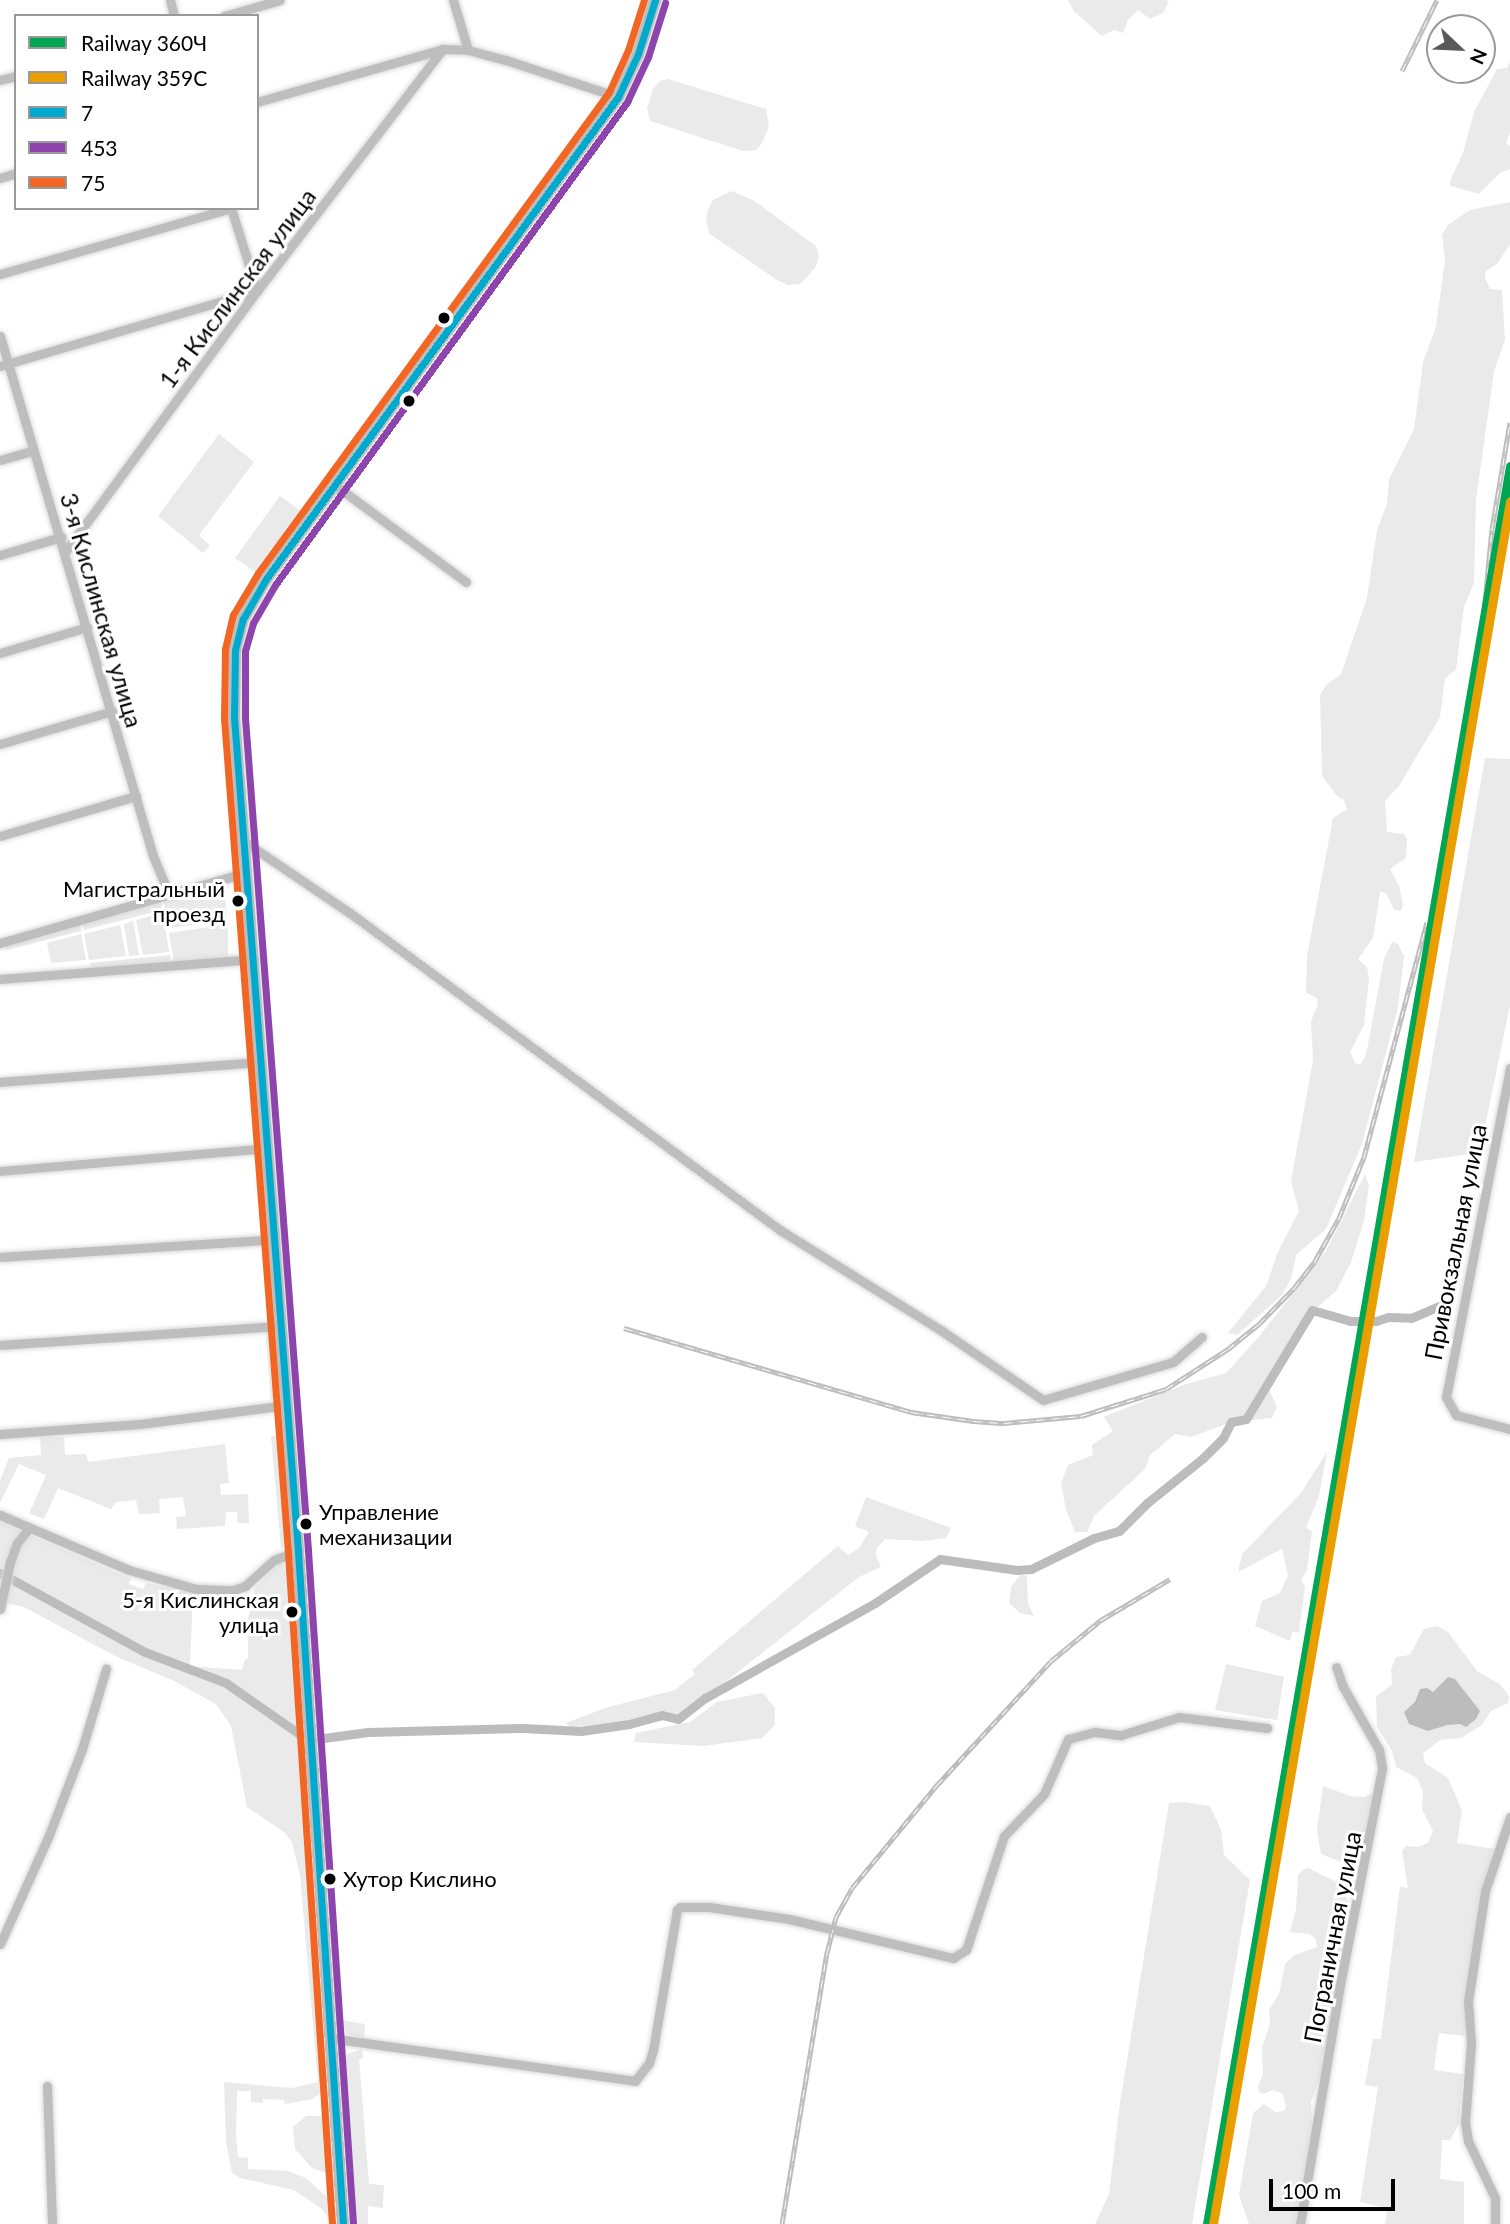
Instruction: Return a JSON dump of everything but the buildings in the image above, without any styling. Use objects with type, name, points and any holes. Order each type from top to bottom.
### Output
[{"type":"main road","points":[[343,2224],[298,1551],[234,718],[233,673],[238,633],[266,579],[618,97],[638,54],[655,0]]},
{"type":"street","points":[[231,14],[281,0]]},
{"type":"street","points":[[453,0],[468,50]]},
{"type":"street","points":[[259,101],[443,50],[468,50],[585,84],[618,97]]},
{"type":"street","name":"1-я Кислинская улица","points":[[65,552],[257,291],[443,50]]},
{"type":"street","points":[[0,274],[224,210]]},
{"type":"street","points":[[4,365],[257,291],[232,210]]},
{"type":"street","name":"3-я Кислинская улица","points":[[0,336],[4,365],[61,537],[153,856],[169,894]]},
{"type":"street","points":[[0,460],[34,450]]},
{"type":"street","points":[[335,485],[466,582]]},
{"type":"street","points":[[0,555],[61,537]]},
{"type":"street","points":[[0,653],[88,627]]},
{"type":"street","points":[[0,744],[112,711]]},
{"type":"street","points":[[0,836],[136,796]]},
{"type":"street","points":[[245,842],[360,920],[780,1230],[942,1331],[1043,1400],[1173,1362],[1202,1337]]},
{"type":"street","points":[[0,943],[247,872]]},
{"type":"street","points":[[0,979],[254,959]]},
{"type":"street","points":[[0,1082],[261,1062]]},
{"type":"street","name":"Привокзальная улица","points":[[1510,1068],[1447,1384],[1449,1407],[1462,1418],[1510,1429]]},
{"type":"street","points":[[0,1171],[268,1148]]},
{"type":"street","points":[[0,1257],[275,1239]]},
{"type":"street","points":[[0,1346],[281,1326]]},
{"type":"street","points":[[0,1434],[140,1424],[287,1405]]},
{"type":"street","points":[[0,1516],[129,1570],[190,1588],[219,1591],[245,1586],[274,1560],[298,1551]]},
{"type":"street","points":[[1,1605],[10,1562],[17,1543],[29,1528]]},
{"type":"street","name":"Пограничная улица","points":[[1300,2224],[1339,1990],[1382,1768],[1379,1750],[1343,1687],[1336,1667]]},
{"type":"street","points":[[0,1944],[49,1835],[82,1749],[106,1669]]},
{"type":"street","points":[[330,2038],[635,2081],[649,2063],[653,2050],[677,1910],[680,1907],[709,1907],[789,1919],[953,1958],[967,1950],[1004,1836],[1044,1794],[1068,1739],[1095,1732],[1121,1735],[1179,1717],[1267,1728]]},
{"type":"street","points":[[1495,2224],[1495,2198],[1468,2141],[1465,2123],[1471,2043],[1469,1992],[1485,1891],[1510,1817]]},
{"type":"street","points":[[47,2086],[52,2224]]},
{"type":"shaded area","points":[[1068,0],[1169,1],[1163,13],[1150,19],[1138,10],[1128,20],[1123,33],[1114,30],[1102,36],[1074,11]]},
{"type":"shaded area","points":[[1510,62],[1510,132],[1506,143],[1510,146],[1510,169],[1500,173],[1479,194],[1451,186],[1450,181],[1463,153],[1474,112],[1489,84],[1496,84],[1497,69],[1507,68]]},
{"type":"shaded area","points":[[668,79],[766,109],[769,126],[762,143],[756,150],[743,151],[650,121],[647,108],[653,89],[660,81]]},
{"type":"shaded area","points":[[731,191],[753,200],[816,246],[819,257],[815,268],[800,284],[788,285],[777,280],[710,234],[706,221],[708,209],[713,200]]},
{"type":"shaded area","points":[[1510,202],[1510,244],[1497,264],[1486,271],[1485,278],[1490,289],[1502,290],[1505,340],[1494,371],[1476,500],[1474,583],[1464,607],[1456,670],[1445,678],[1440,717],[1399,786],[1385,801],[1387,832],[1404,834],[1407,839],[1406,858],[1390,869],[1399,886],[1403,905],[1401,911],[1394,910],[1386,893],[1380,892],[1373,938],[1358,959],[1367,967],[1369,979],[1364,1025],[1350,1052],[1355,1063],[1360,1065],[1366,1055],[1384,959],[1392,942],[1398,944],[1404,956],[1398,1007],[1362,1144],[1326,1229],[1296,1255],[1291,1279],[1282,1295],[1237,1335],[1228,1333],[1266,1286],[1278,1252],[1299,1211],[1291,1181],[1313,1060],[1311,1021],[1318,1004],[1317,998],[1306,993],[1307,956],[1333,818],[1347,809],[1344,800],[1338,797],[1322,776],[1320,695],[1326,685],[1341,674],[1367,598],[1377,530],[1387,504],[1389,479],[1414,429],[1423,362],[1436,327],[1445,259],[1442,235],[1448,225],[1470,210]]},
{"type":"shaded area","points":[[219,434],[254,462],[199,535],[210,546],[203,553],[158,516]]},
{"type":"shaded area","points":[[280,496],[302,512],[257,573],[235,558]]},
{"type":"shaded area","points":[[1485,758],[1510,759],[1510,1005],[1486,1122],[1470,1154],[1414,1162]]},
{"type":"shaded area","points":[[224,882],[227,920],[169,928],[164,901]]},
{"type":"shaded area","points":[[161,902],[162,910],[84,930],[83,925]]},
{"type":"shaded area","points":[[163,913],[169,952],[143,955],[136,920]]},
{"type":"shaded area","points":[[133,921],[139,955],[129,956],[124,924]]},
{"type":"shaded area","points":[[228,924],[228,959],[174,963],[169,933]]},
{"type":"shaded area","points":[[80,925],[81,931],[6,950],[6,946]]},
{"type":"shaded area","points":[[120,925],[126,956],[89,960],[84,934]]},
{"type":"shaded area","points":[[81,934],[86,960],[51,963],[47,943]]},
{"type":"shaded area","points":[[170,955],[171,964],[91,970],[90,963]]},
{"type":"shaded area","points":[[1365,1174],[1369,1185],[1364,1221],[1351,1262],[1336,1291],[1306,1317],[1266,1382],[1277,1407],[1272,1418],[1231,1422],[1191,1437],[1175,1434],[1150,1455],[1145,1469],[1094,1516],[1087,1532],[1075,1532],[1066,1510],[1061,1483],[1068,1465],[1093,1455],[1092,1445],[1113,1431],[1104,1417],[1183,1385],[1226,1373],[1257,1339],[1326,1251]]},
{"type":"shaded area","points":[[265,1330],[273,1332],[279,1397],[271,1402]]},
{"type":"shaded area","points":[[282,1435],[290,1541],[281,1549],[271,1436]]},
{"type":"shaded area","points":[[40,1437],[64,1437],[65,1455],[86,1454],[88,1462],[225,1444],[229,1483],[220,1484],[221,1495],[248,1494],[249,1523],[238,1523],[237,1512],[226,1512],[225,1526],[177,1529],[176,1517],[186,1516],[183,1497],[159,1499],[160,1513],[139,1514],[136,1500],[116,1502],[111,1509],[58,1488],[44,1519],[29,1514],[46,1475],[19,1464],[0,1503],[0,1481],[9,1458],[41,1455]]},
{"type":"shaded area","points":[[1327,1452],[1319,1496],[1306,1528],[1312,1531],[1307,1570],[1301,1580],[1305,1586],[1299,1632],[1292,1632],[1290,1641],[1255,1626],[1262,1601],[1280,1593],[1288,1575],[1282,1549],[1238,1572],[1242,1554],[1301,1493]]},
{"type":"shaded area","points":[[866,1497],[951,1528],[946,1538],[922,1541],[885,1539],[877,1548],[876,1556],[881,1567],[859,1577],[678,1719],[662,1715],[629,1724],[570,1727],[566,1723],[605,1708],[675,1690],[695,1674],[692,1670],[838,1546],[848,1555],[859,1548],[869,1532],[855,1526]]},
{"type":"shaded area","points":[[0,1522],[131,1579],[129,1584],[143,1589],[146,1583],[193,1593],[190,1666],[242,1670],[245,1659],[248,1659],[248,1619],[255,1588],[280,1562],[290,1568],[303,1733],[269,1714],[274,1721],[304,1736],[314,1907],[310,1912],[313,1946],[317,1953],[327,2089],[312,2099],[285,2104],[284,2100],[263,2099],[263,2103],[251,2102],[251,2091],[237,2091],[236,2135],[238,2157],[248,2158],[248,2169],[288,2171],[306,2178],[331,2201],[336,2224],[332,2224],[322,2209],[294,2190],[240,2178],[232,2173],[226,2142],[224,2082],[292,2088],[318,2082],[300,1875],[292,1842],[284,1832],[247,1807],[231,1726],[216,1704],[172,1680],[115,1656],[24,1607],[6,1603],[0,1605]]},
{"type":"shaded area","points":[[1020,1575],[1027,1576],[1028,1604],[1034,1616],[1020,1613],[1009,1603],[1011,1587]]},
{"type":"shaded area","points":[[1437,1626],[1448,1632],[1477,1671],[1501,1685],[1509,1696],[1508,1703],[1491,1711],[1482,1725],[1461,1738],[1440,1740],[1423,1753],[1425,1763],[1448,1778],[1462,1811],[1457,1843],[1495,1849],[1481,1891],[1464,1999],[1466,2036],[1439,2033],[1434,2070],[1463,2074],[1459,2124],[1450,2140],[1442,2140],[1440,2179],[1464,2182],[1464,2224],[1385,2224],[1387,2208],[1360,2202],[1378,2087],[1365,2085],[1373,2039],[1381,2039],[1400,1887],[1408,1888],[1402,1851],[1406,1846],[1417,1847],[1428,1843],[1433,1831],[1422,1809],[1423,1792],[1417,1778],[1396,1767],[1392,1751],[1377,1727],[1376,1696],[1392,1685],[1391,1669],[1396,1657],[1410,1655],[1424,1629]]},
{"type":"shaded area","points":[[1226,1664],[1284,1677],[1277,1720],[1215,1710]]},
{"type":"shaded area","points":[[1448,1677],[1455,1679],[1480,1711],[1476,1719],[1466,1727],[1460,1724],[1447,1725],[1428,1731],[1409,1724],[1404,1712],[1415,1702],[1420,1689],[1427,1688],[1433,1692]]},
{"type":"shaded area","points":[[763,1693],[775,1708],[775,1725],[762,1738],[704,1746],[634,1742],[636,1733],[690,1722],[717,1702]]},
{"type":"shaded area","points":[[1323,1786],[1350,1796],[1364,1797],[1373,1793],[1363,1854],[1354,1862],[1344,1863],[1321,1854],[1317,1830]]},
{"type":"shaded area","points":[[1169,1803],[1210,1806],[1221,1830],[1224,1855],[1250,1880],[1192,2224],[1095,2224],[1109,2194],[1120,2103]]},
{"type":"shaded area","points":[[1308,1868],[1339,1883],[1350,1905],[1350,1915],[1320,2078],[1311,2102],[1312,2132],[1295,2224],[1249,2224],[1239,2195],[1253,2113],[1264,2104],[1275,2112],[1284,2111],[1286,2107],[1283,2094],[1273,2090],[1264,2094],[1259,2092],[1258,2087],[1263,2074],[1262,2047],[1270,2024],[1269,2010],[1279,1994],[1285,1964],[1295,1955],[1317,1947],[1315,1938],[1309,1934],[1290,1932],[1296,1909],[1298,1875]]},
{"type":"shaded area","points":[[334,1965],[337,1965],[341,2020],[365,2024],[364,2038],[347,2034],[337,2022]]},
{"type":"shaded area","points":[[362,2049],[363,2058],[359,2059],[369,2184],[384,2185],[383,2208],[368,2206],[368,2224],[351,2224],[340,2064],[345,2055]]},
{"type":"shaded area","points":[[306,2116],[323,2116],[328,2120],[332,2175],[312,2168],[295,2149],[293,2127]]},
{"type":"waterway","points":[[0,1573],[145,1652],[226,1683],[298,1733],[324,1738],[368,1732],[523,1728],[581,1731],[629,1724],[662,1715],[678,1719],[705,1698],[875,1603],[940,1559],[1017,1570],[1031,1569],[1094,1538],[1119,1531],[1147,1503],[1203,1458],[1223,1438],[1231,1422],[1246,1419],[1312,1310],[1350,1321],[1376,1321],[1388,1317],[1411,1318],[1444,1304]]},
{"type":"railway","points":[[1402,71],[1437,0]]},
{"type":"railway","points":[[1483,622],[1492,529],[1510,423]]},
{"type":"railway","points":[[624,1328],[911,1412],[973,1421],[1004,1423],[1081,1416],[1166,1389],[1228,1349],[1259,1324],[1294,1288],[1315,1261],[1339,1218],[1364,1157],[1427,922]]},
{"type":"railway","points":[[782,2224],[827,1953],[836,1917],[852,1888],[937,1785],[1051,1661],[1101,1620],[1170,1579]]},
{"type":"rail line","name":"360Ч","points":[[1207,2224],[1510,466]]},
{"type":"rail line","name":"359С","points":[[1213,2224],[1510,501]]},
{"type":"transit line","name":"75","points":[[332,2224],[288,1552],[224,719],[225,649],[233,615],[258,573],[609,92],[628,50],[644,0]]},
{"type":"transit line","name":"7","points":[[343,2224],[298,1551],[234,718],[235,650],[243,619],[266,579],[618,97],[638,54],[655,0]]},
{"type":"transit line","name":"453","points":[[353,2223],[308,1550],[245,718],[245,651],[253,623],[275,585],[627,102],[648,57],[665,3]]},
{"type":"place","name":"Магистральный проезд","points":[[238,901]]},
{"type":"place","name":"Управление механизации","points":[[306,1524]]},
{"type":"place","name":"5-я Кислинская улица","points":[[292,1612]]},
{"type":"place","name":"Хутор Кислино","points":[[330,1879]]}]
